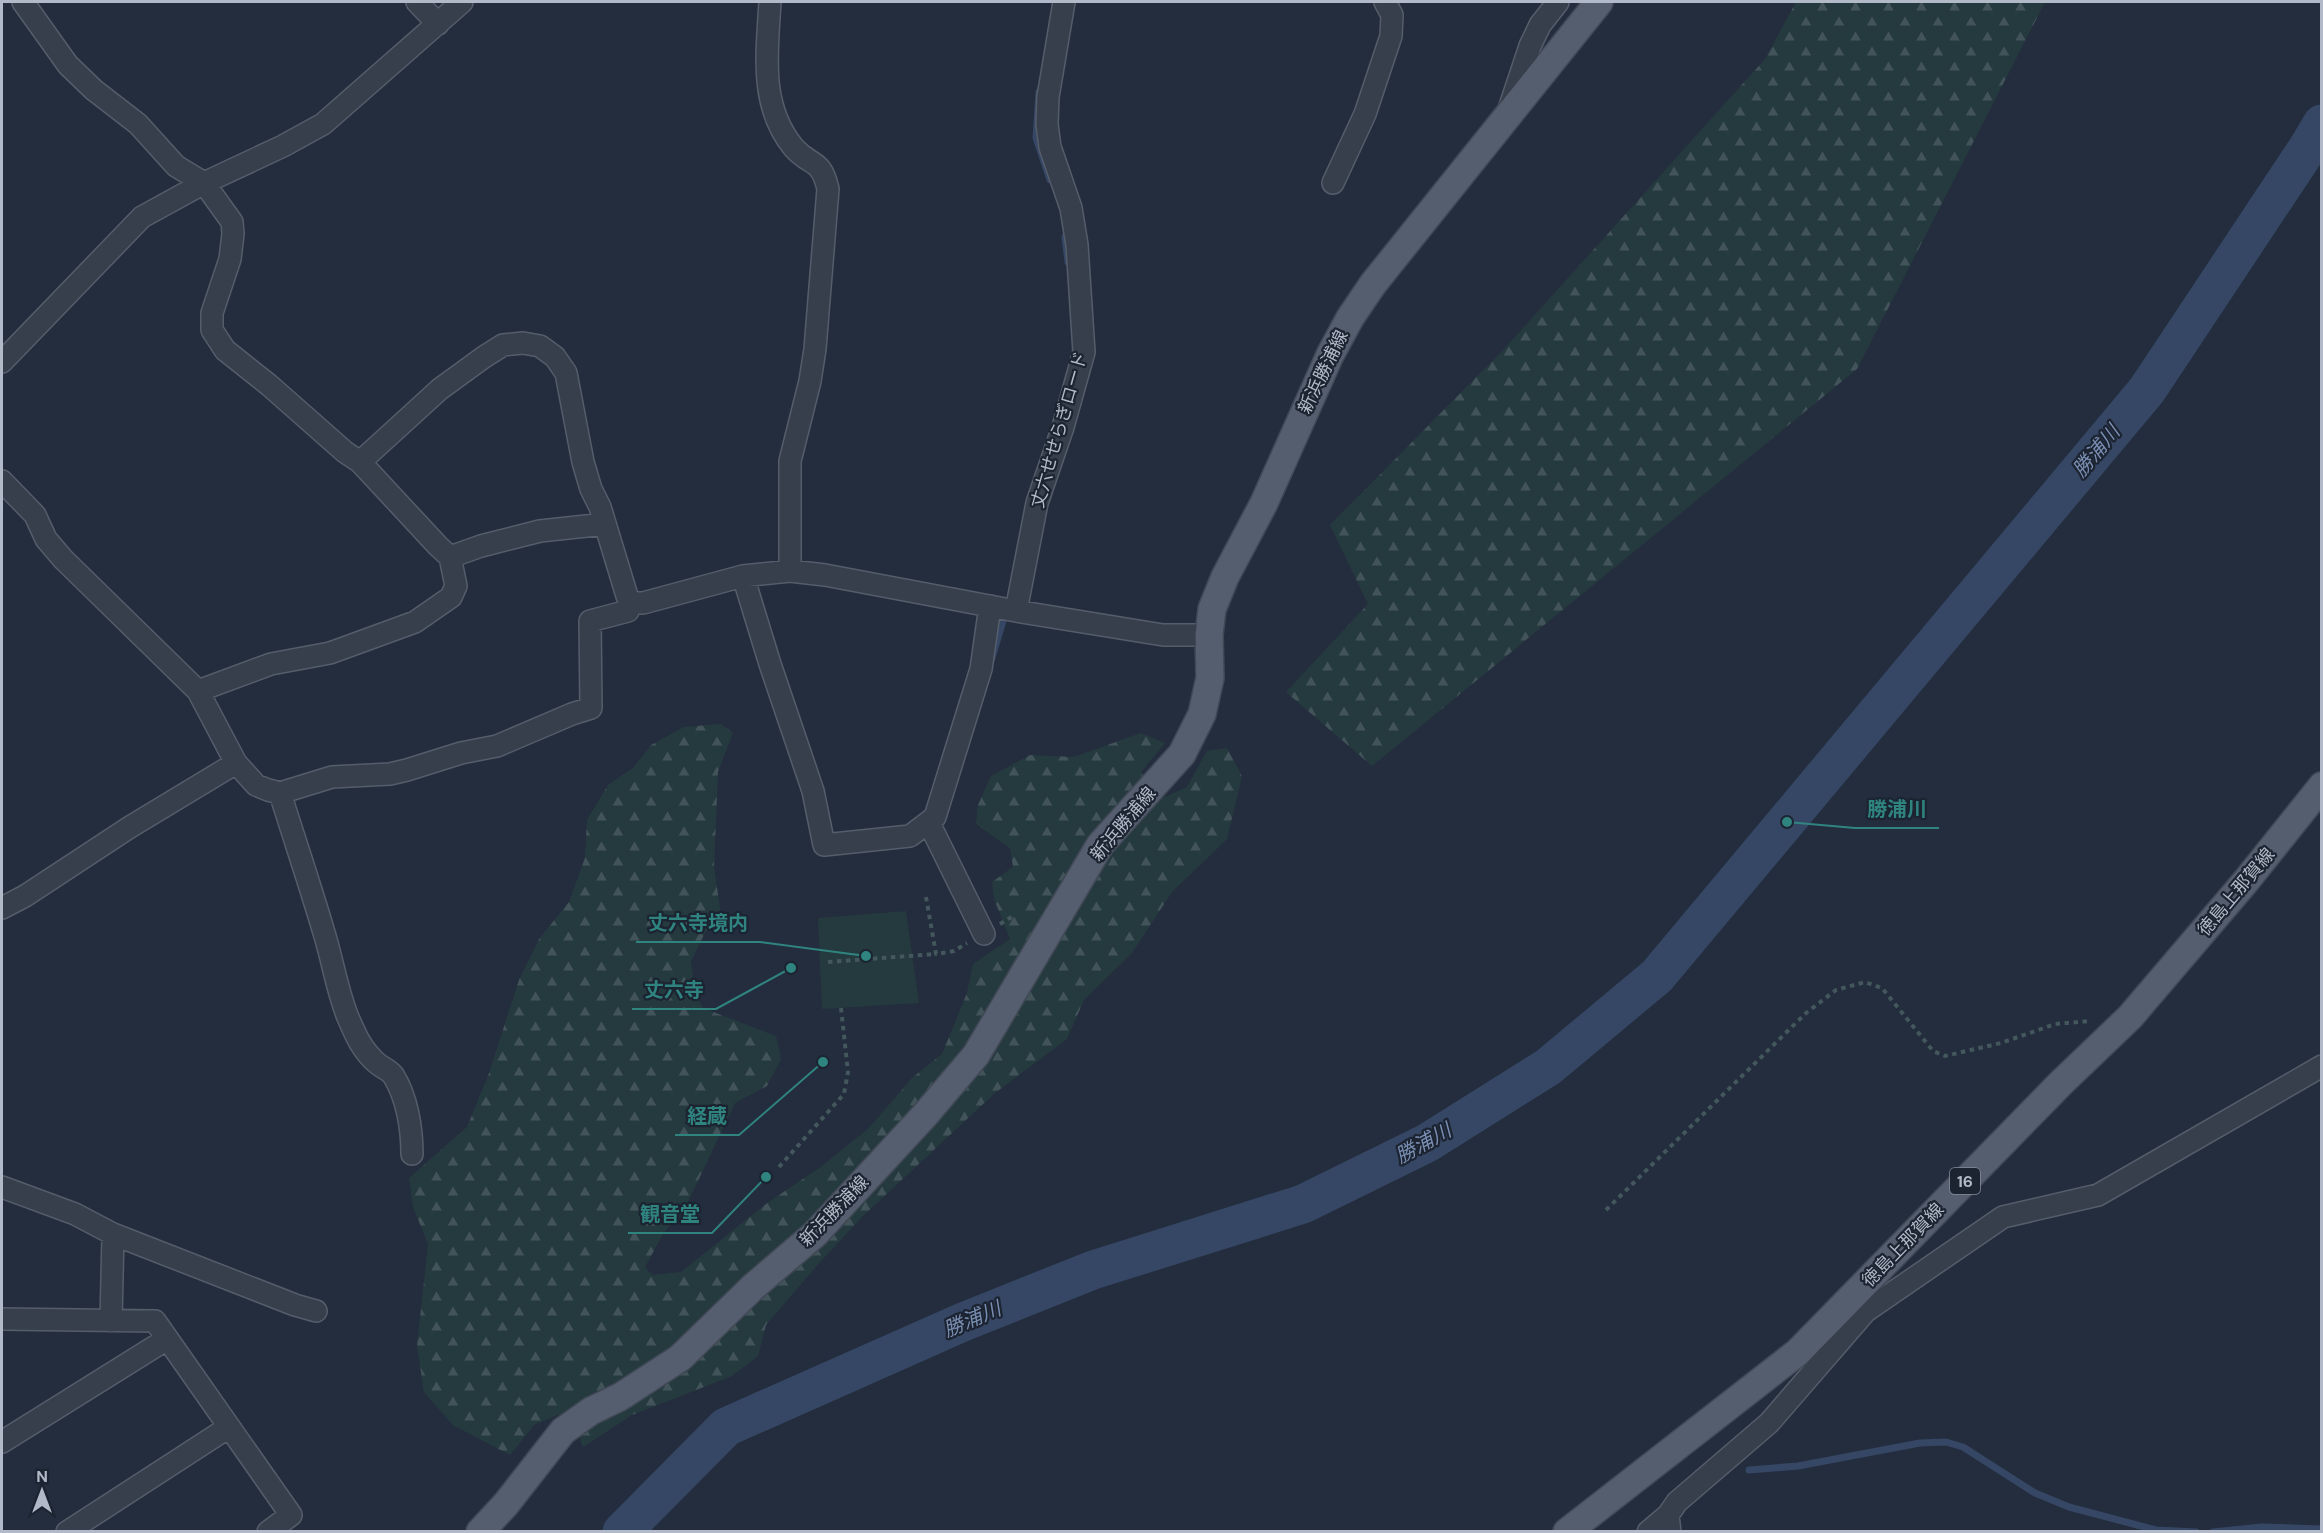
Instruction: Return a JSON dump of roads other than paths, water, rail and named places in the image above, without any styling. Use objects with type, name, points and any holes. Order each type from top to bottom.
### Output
[{"type":"main road","name":"新浜勝浦線","points":[[480,1532],[506,1504],[563,1431],[591,1411],[620,1397],[680,1358],[753,1287],[815,1234],[952,1085],[976,1055],[1100,845],[1182,754],[1202,714],[1210,678],[1209,635],[1212,609],[1225,578],[1264,503],[1330,355],[1350,318],[1373,284],[1599,2]]},
{"type":"main road","name":"徳島上那賀線","points":[[1567,1532],[1858,1305],[2061,1083],[2130,1017],[2246,881],[2322,786]]},
{"type":"street","points":[[22,2],[68,65],[94,90],[138,124],[176,166],[204,183],[232,222],[230,259],[212,313],[212,330],[225,350],[269,385],[345,452],[360,462],[450,557],[456,586],[451,597],[416,622],[330,653],[271,664],[198,691]]},
{"type":"street","points":[[417,2],[438,24]]},
{"type":"street","points":[[2,362],[142,217],[204,183],[283,147],[323,124],[462,2]]},
{"type":"street","points":[[770,2],[767,54],[769,98],[778,126],[796,150],[824,173],[828,189],[815,349],[810,381],[790,461],[790,571]]},
{"type":"street","name":"丈六せせらぎロード","points":[[1016,611],[1037,503],[1063,427],[1084,352],[1077,245],[1071,208],[1050,147],[1047,124],[1048,97],[1064,2]]},
{"type":"street","points":[[1333,183],[1365,114],[1391,36],[1392,15],[1385,2]]},
{"type":"street","points":[[1506,118],[1535,35],[1558,2]]},
{"type":"street","points":[[360,462],[440,389],[484,357],[503,345],[523,343],[540,346],[555,357],[566,374],[583,462],[591,489],[600,507],[627,596],[632,603]]},
{"type":"street","points":[[2,481],[35,515],[46,539],[63,559],[198,691],[236,763],[256,785],[280,793],[332,777],[390,774],[461,753],[497,746],[591,708],[590,621],[628,611],[632,603]]},
{"type":"street","points":[[450,557],[480,546],[540,531],[605,524]]},
{"type":"street","points":[[632,603],[643,603],[743,576],[790,571],[825,575],[1016,611],[1163,635],[1209,635]]},
{"type":"street","points":[[743,576],[813,790],[824,845],[910,836],[935,817],[981,669],[990,606]]},
{"type":"street","points":[[2,908],[25,896],[130,827],[236,763]]},
{"type":"street","points":[[280,793],[312,890],[331,956],[334,978],[346,1014],[360,1046],[379,1065],[392,1073],[402,1097],[412,1134],[411,1154]]},
{"type":"street","points":[[929,823],[984,934]]},
{"type":"street","points":[[1648,1532],[1669,1523],[1677,1502],[1769,1423],[1858,1305],[2003,1217],[2098,1195],[2322,1066]]},
{"type":"street","points":[[2,1187],[75,1214],[113,1234],[295,1305],[316,1311]]},
{"type":"street","points":[[111,1321],[113,1234]]},
{"type":"street","points":[[2,1320],[155,1322],[291,1515],[268,1532]]},
{"type":"street","points":[[2,1442],[167,1339]]},
{"type":"street","points":[[67,1532],[229,1426]]},
{"type":"waterway","points":[[1039,92],[1036,138],[1050,180]]},
{"type":"waterway","name":"勝浦川","points":[[622,1532],[726,1427],[963,1322],[1093,1270],[1303,1204],[1427,1143],[1548,1067],[1657,976],[2147,390],[2322,124]]},
{"type":"waterway","points":[[1065,237],[1068,262]]},
{"type":"waterway","points":[[991,661],[1006,611]]},
{"type":"waterway","points":[[1749,1470],[1798,1466],[1920,1443],[1946,1442],[1963,1447],[2035,1493],[2069,1507],[2156,1530],[2196,1532]]},
{"type":"waterway","points":[[2213,1532],[2262,1527],[2322,1529]]},
{"type":"place","name":"勝浦川","points":[[1787,822]]},
{"type":"place","name":"丈六寺境内","points":[[866,956]]},
{"type":"place","name":"丈六寺","points":[[791,968]]},
{"type":"place","name":"経蔵","points":[[823,1062]]},
{"type":"place","name":"観音堂","points":[[766,1177]]}]
